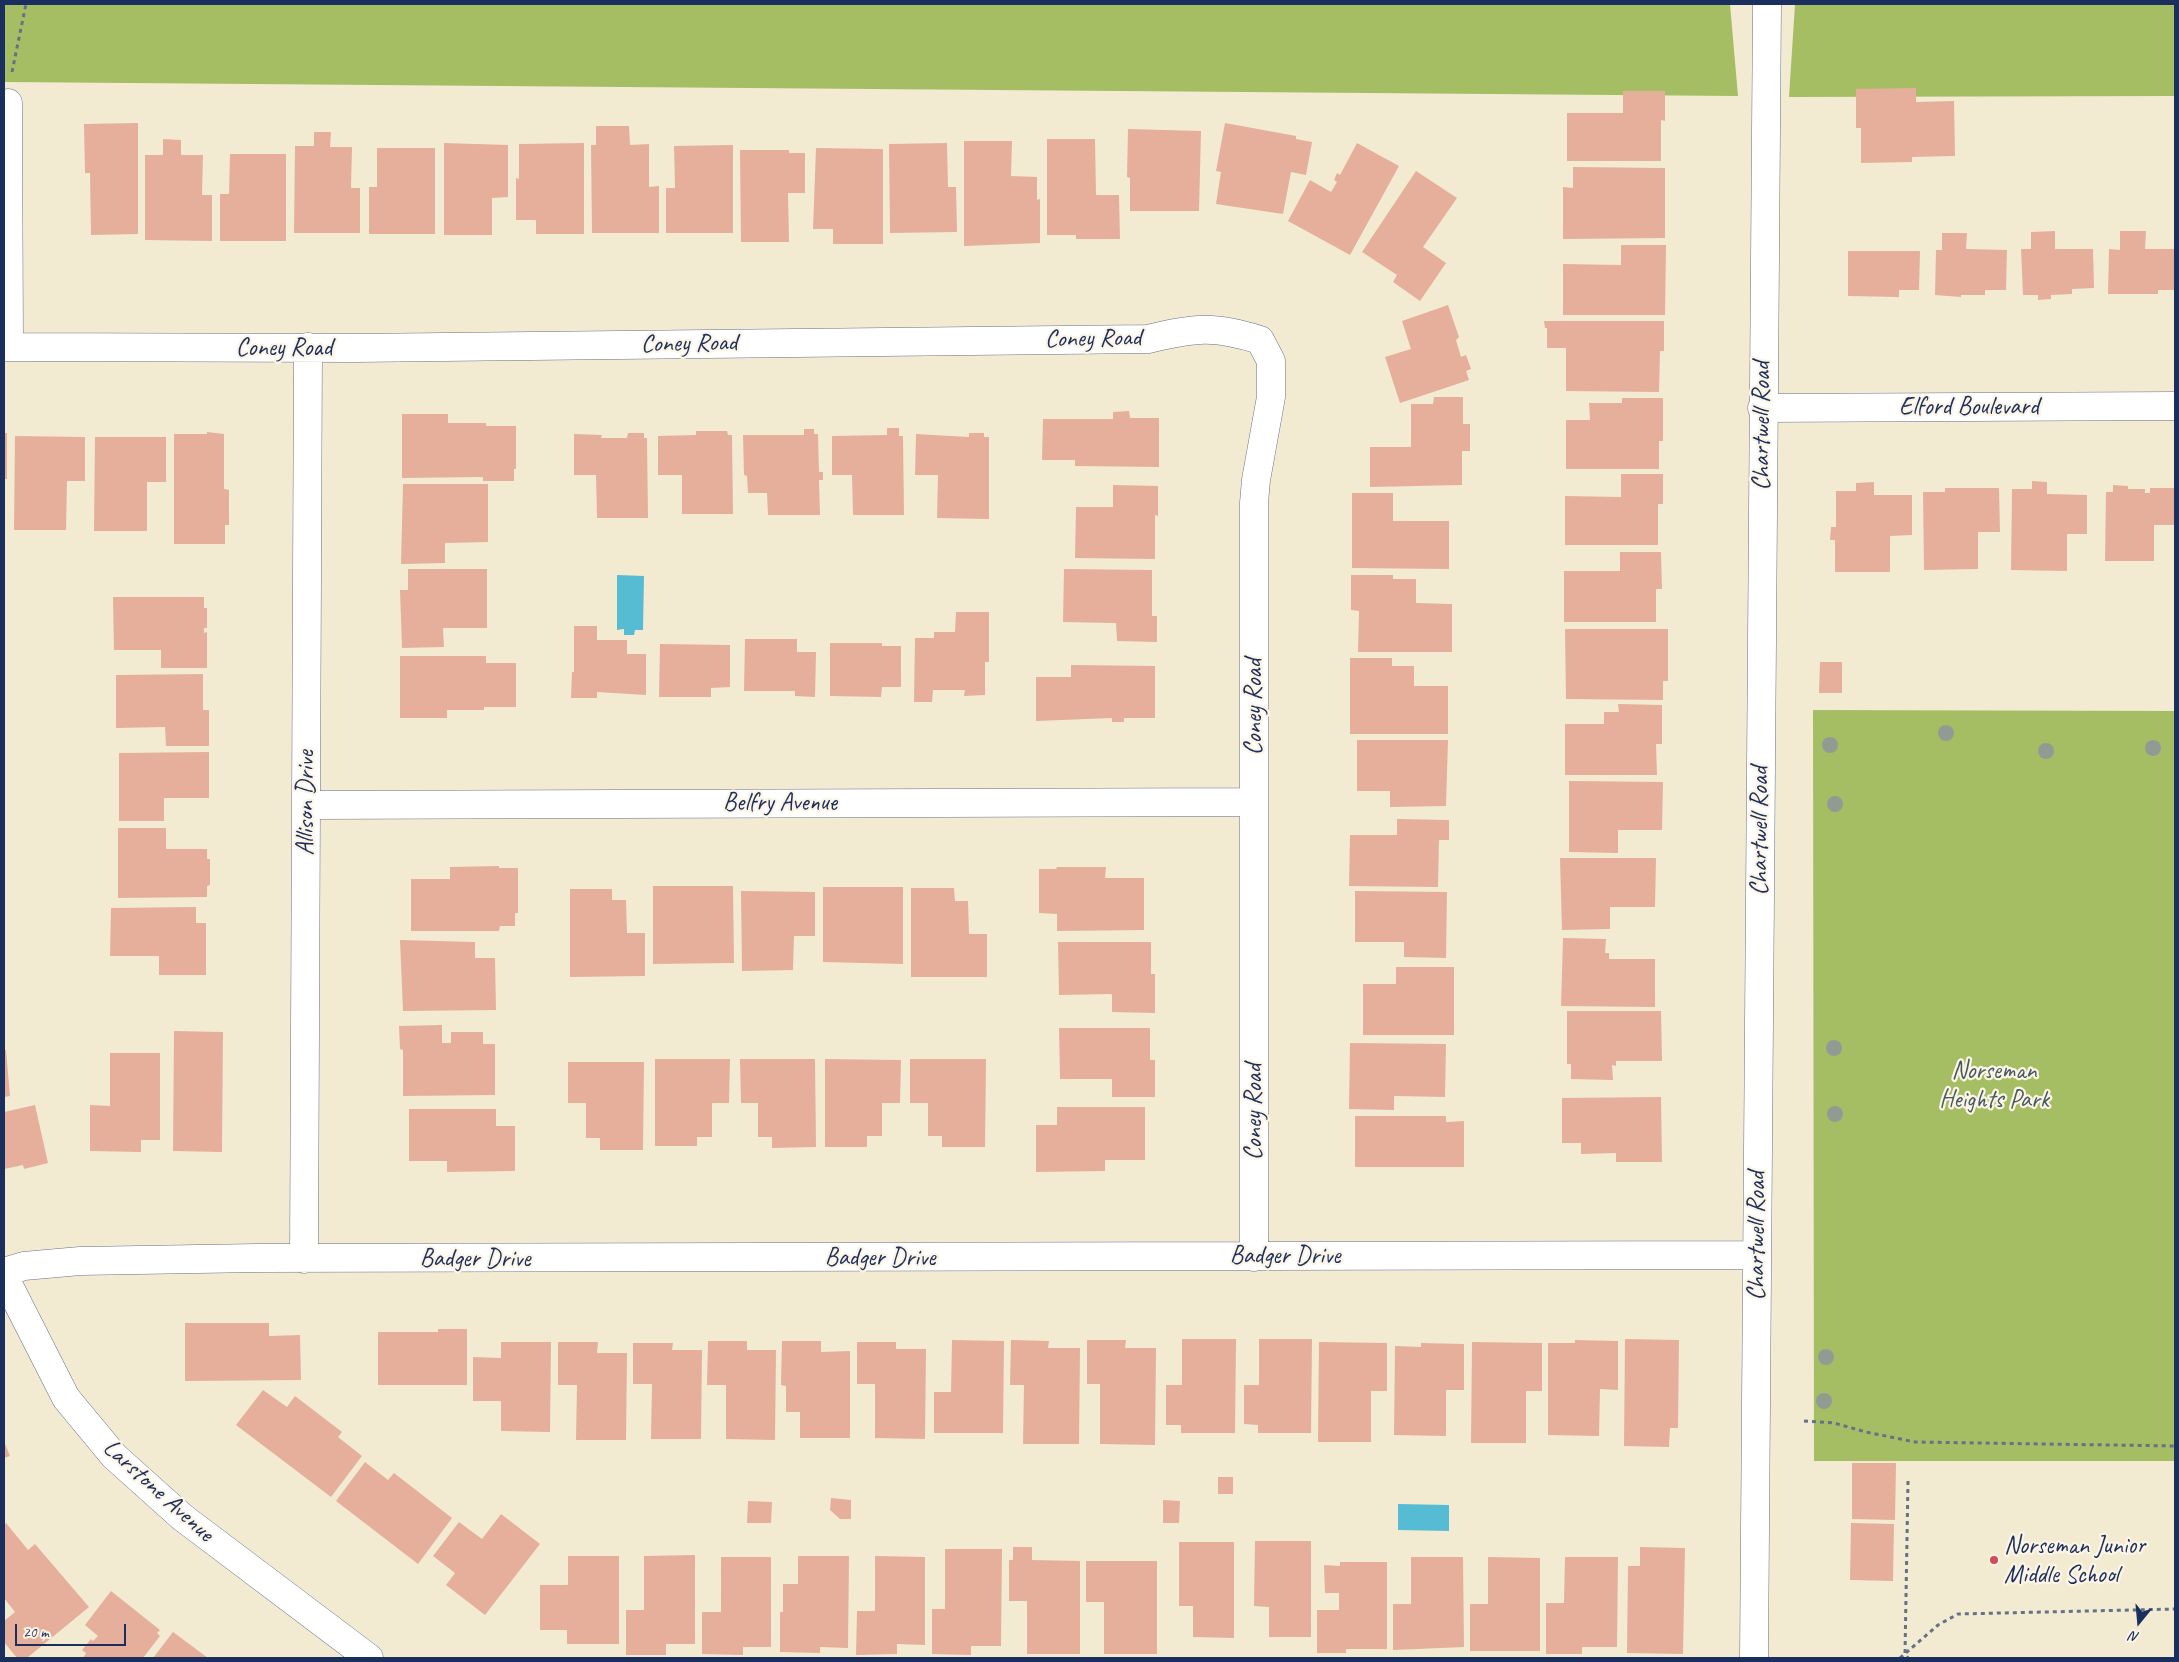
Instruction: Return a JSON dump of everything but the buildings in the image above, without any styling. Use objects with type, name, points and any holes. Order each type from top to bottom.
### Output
[{"type":"street","name":"Chartwell Road","points":[[1754,1658],[1762,408],[1767,4]]},
{"type":"street","points":[[6,348],[8,103]]},
{"type":"street","name":"Coney Road","points":[[6,348],[308,348],[1148,339],[1205,328],[1234,331],[1260,340],[1271,361],[1271,397],[1256,480],[1254,503],[1254,1256]]},
{"type":"street","name":"Allison Drive","points":[[304,1259],[308,348]]},
{"type":"street","name":"Elford Boulevard","points":[[1762,408],[2175,406]]},
{"type":"street","name":"Belfry Avenue","points":[[306,805],[1254,802]]},
{"type":"street","name":"Badger Drive","points":[[4,1274],[24,1266],[80,1261],[1757,1255]]},
{"type":"street","name":"Larstone Avenue","points":[[4,1274],[66,1398],[114,1456],[182,1517],[369,1658]]},
{"type":"path","points":[[8,103],[26,4]]},
{"type":"path","points":[[1804,1421],[1834,1423],[1915,1442],[2175,1446]]},
{"type":"path","points":[[1908,1481],[1905,1654],[1908,1658]]},
{"type":"path","points":[[1900,1658],[1938,1626],[1958,1614],[2175,1609]]},
{"type":"green space","points":[[4,4],[1730,4],[1738,96],[4,82]]},
{"type":"green space","points":[[1795,4],[2175,4],[2175,96],[1789,97]]},
{"type":"green space","name":"Norseman Heights Park","points":[[1813,710],[2175,711],[2175,1461],[1814,1461]]},
{"type":"water","points":[[617,575],[644,576],[643,630],[635,630],[634,635],[624,635],[624,629],[617,630]]},
{"type":"water","points":[[1398,1504],[1449,1505],[1449,1531],[1398,1530]]},
{"type":"place","name":"Norseman Junior Middle School","points":[[1994,1560]]}]
